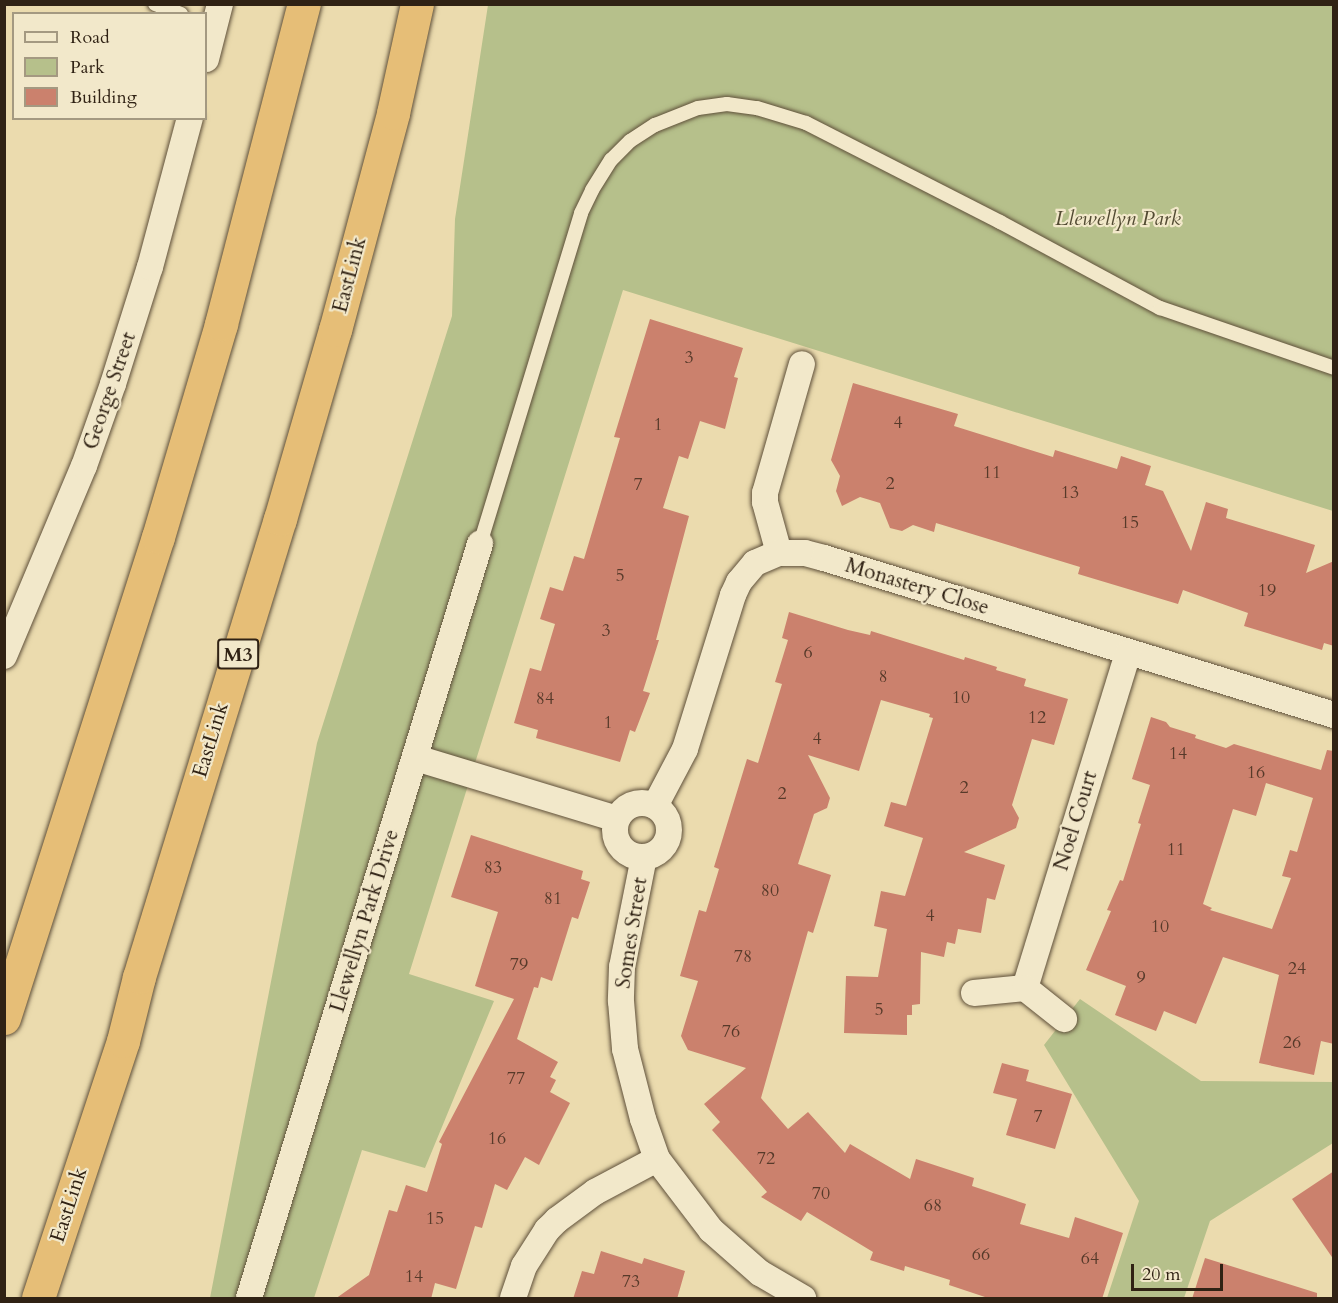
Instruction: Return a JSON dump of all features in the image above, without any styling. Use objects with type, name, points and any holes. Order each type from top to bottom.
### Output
[{"type":"highway","points":[[4,1018],[158,537],[212,358],[304,4]]},
{"type":"highway","name":"EastLink","points":[[38,1299],[123,1041],[142,966],[280,519],[345,296],[393,112],[417,4]]},
{"type":"street","points":[[207,53],[213,17]]},
{"type":"street","name":"George Street","points":[[4,656],[68,508],[113,384],[150,267],[189,120]]},
{"type":"street","points":[[655,806],[685,749],[739,582],[756,563],[778,553],[765,502],[765,493],[802,364]]},
{"type":"street","name":"Llewellyn Park Drive","points":[[249,1299],[480,544]]},
{"type":"street","name":"Monastery Close","points":[[778,553],[805,553],[824,558],[1334,715]]},
{"type":"street","name":"Noel Court","points":[[1025,988],[1128,653]]},
{"type":"street","points":[[416,758],[617,819]]},
{"type":"street","points":[[633,804],[655,806],[667,819],[669,836],[660,851],[644,857],[635,856],[620,846],[616,837],[617,819],[633,804]]},
{"type":"street","name":"Somes Street","points":[[644,857],[622,967],[621,1001],[625,1049],[632,1087],[657,1159],[689,1202],[725,1243],[760,1273],[803,1299]]},
{"type":"street","points":[[974,993],[1025,988],[1064,1019]]},
{"type":"street","points":[[513,1299],[524,1266],[543,1236],[557,1220],[594,1192],[657,1159]]},
{"type":"lane","points":[[155,4],[176,12]]},
{"type":"lane","points":[[480,544],[581,213],[592,190],[611,160],[630,141],[655,125],[698,108],[727,104],[757,108],[806,123],[1000,222],[1160,308],[1334,368]]},
{"type":"green space","name":"Llewellyn Park","points":[[488,5],[1333,5],[1333,511],[623,290],[409,974],[494,1001],[425,1168],[362,1150],[314,1298],[210,1298],[317,743],[452,316],[455,219]]},
{"type":"green space","points":[[1080,999],[1201,1081],[1333,1082],[1333,1143],[1210,1221],[1184,1298],[1107,1298],[1139,1201],[1044,1045]]},
{"type":"building","points":[[650,319],[743,348],[734,377],[738,378],[725,429],[700,421],[688,459],[679,456],[663,508],[689,516],[656,640],[659,640],[643,691],[650,693],[635,732],[630,730],[620,762],[536,738],[538,730],[514,723],[530,668],[541,671],[555,624],[540,619],[550,587],[563,591],[574,556],[584,559],[620,438],[614,437]]},
{"type":"building","points":[[853,383],[958,414],[954,426],[1053,457],[1055,450],[1117,469],[1121,456],[1151,466],[1145,485],[1163,491],[1191,551],[1206,502],[1228,509],[1226,518],[1315,545],[1306,573],[1334,561],[1334,646],[1324,643],[1322,650],[1244,626],[1248,613],[1183,590],[1178,604],[1078,574],[1080,567],[936,523],[934,532],[913,525],[902,531],[890,528],[880,503],[860,497],[842,506],[836,491],[840,476],[831,460]]},
{"type":"building","points":[[789,612],[848,630],[870,635],[871,631],[964,660],[965,657],[1026,679],[1024,686],[1068,699],[1054,745],[1032,739],[1012,805],[1019,818],[1016,828],[964,852],[1005,865],[995,900],[987,898],[981,933],[958,929],[955,944],[947,942],[944,957],[921,952],[920,1004],[912,1005],[912,1015],[907,1015],[907,1035],[844,1033],[846,976],[878,977],[887,929],[874,926],[881,891],[905,896],[923,838],[884,826],[891,802],[906,806],[933,718],[929,717],[930,714],[881,700],[859,771],[808,755],[830,798],[827,808],[814,814],[798,864],[831,875],[813,933],[808,931],[761,1098],[788,1129],[808,1112],[845,1153],[850,1144],[910,1179],[916,1159],[974,1178],[972,1186],[1026,1204],[1020,1224],[1069,1238],[1075,1217],[1123,1233],[1102,1299],[991,1299],[949,1285],[950,1280],[905,1266],[904,1271],[870,1260],[873,1252],[807,1212],[801,1221],[761,1197],[767,1192],[712,1130],[720,1122],[704,1104],[746,1068],[688,1050],[681,1036],[698,981],[680,976],[699,910],[706,912],[719,869],[714,867],[747,759],[758,763],[782,684],[775,682],[788,640],[782,638]]},
{"type":"building","points":[[1151,717],[1166,722],[1170,727],[1196,735],[1195,738],[1226,748],[1234,744],[1321,770],[1327,750],[1334,751],[1334,1044],[1321,1041],[1314,1075],[1259,1063],[1279,975],[1223,957],[1196,1024],[1164,1011],[1156,1031],[1115,1015],[1126,986],[1086,970],[1111,911],[1107,910],[1120,880],[1123,881],[1141,824],[1138,823],[1150,785],[1132,779]],"holes":[[[1266,783],[1313,798],[1297,852],[1290,850],[1282,876],[1291,878],[1272,929],[1210,910],[1212,908],[1203,904],[1233,809],[1256,816]]]},
{"type":"building","points":[[471,835],[583,871],[581,879],[590,882],[578,919],[572,917],[552,981],[541,977],[538,988],[534,987],[517,1039],[558,1062],[550,1077],[556,1080],[550,1092],[570,1103],[539,1165],[525,1157],[507,1190],[495,1184],[482,1228],[475,1226],[456,1289],[435,1283],[431,1299],[335,1299],[369,1275],[389,1210],[397,1212],[406,1185],[427,1192],[442,1144],[439,1142],[514,999],[475,986],[498,912],[451,897]]},
{"type":"building","points":[[1002,1063],[1029,1070],[1026,1081],[1072,1094],[1055,1149],[1006,1135],[1017,1099],[993,1093]]},
{"type":"building","points":[[1334,1171],[1334,1260],[1292,1199]]},
{"type":"building","points":[[601,1251],[642,1264],[644,1258],[685,1271],[677,1299],[573,1299],[582,1271],[594,1274]]},
{"type":"building","points":[[1205,1258],[1317,1293],[1317,1299],[1192,1299]]}]
